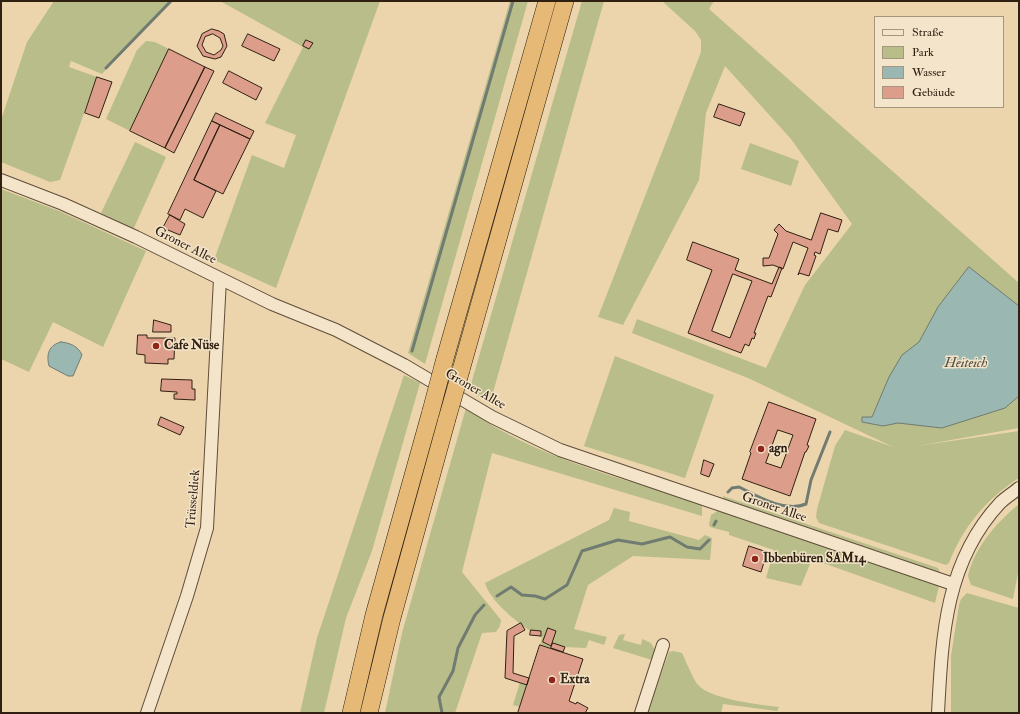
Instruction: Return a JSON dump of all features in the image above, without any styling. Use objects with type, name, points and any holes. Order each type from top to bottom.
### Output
[{"type":"highway","points":[[351,713],[374,615],[444,362],[547,1]]},
{"type":"highway","points":[[369,713],[392,618],[565,1]]},
{"type":"street","name":"Groner Allee","points":[[1,180],[63,204],[136,237],[272,304],[336,330],[404,365],[498,420],[560,450],[953,584]]},
{"type":"street","name":"Trüsseldiek","points":[[147,713],[189,588],[207,528],[220,279]]},
{"type":"street","points":[[938,713],[943,643],[953,584],[971,542],[1000,503],[1019,488]]},
{"type":"street","points":[[641,713],[663,645]]},
{"type":"green space","points":[[54,1],[171,1],[102,74],[71,61],[69,67],[97,77],[60,180],[50,182],[1,162],[1,120],[27,42]]},
{"type":"green space","points":[[220,1],[380,1],[276,288],[214,260],[252,155],[284,168],[296,135],[265,123],[303,47]]},
{"type":"green space","points":[[510,1],[528,1],[425,364],[408,353]]},
{"type":"green space","points":[[582,1],[604,1],[490,403],[469,391]]},
{"type":"green space","points":[[662,1],[714,1],[709,9],[1019,283],[1019,428],[917,446],[1019,431],[1019,478],[986,504],[977,514],[961,537],[949,563],[946,565],[819,523],[816,517],[835,446],[845,430],[893,447],[748,378],[632,333],[637,319],[766,368],[805,285],[852,224],[791,139],[725,66],[706,113],[699,180],[623,325],[598,317],[701,52],[701,40],[695,31]]},
{"type":"green space","points":[[146,41],[155,42],[169,49],[130,131],[106,119],[137,50]]},
{"type":"green space","points":[[135,142],[166,157],[133,230],[101,213]]},
{"type":"green space","points":[[750,143],[799,161],[791,186],[741,169]]},
{"type":"green space","points":[[1,189],[59,211],[146,251],[103,347],[53,322],[29,372],[1,359]]},
{"type":"green space","points":[[615,356],[714,395],[685,478],[584,446]]},
{"type":"green space","points":[[404,375],[420,383],[372,551],[346,618],[324,713],[300,713],[317,638]]},
{"type":"green space","points":[[466,408],[492,425],[549,453],[610,475],[702,504],[702,516],[492,453],[462,572],[501,620],[500,626],[496,632],[482,633],[455,713],[385,713],[402,633]]},
{"type":"green space","points":[[723,496],[938,568],[941,574],[724,501]]},
{"type":"green space","points":[[1019,504],[1019,568],[1013,599],[971,585],[968,576],[975,555],[988,536],[995,527]]},
{"type":"green space","points":[[614,508],[630,512],[629,521],[699,540],[705,535],[712,538],[710,560],[633,556],[588,585],[574,629],[607,637],[604,645],[589,640],[586,648],[565,647],[553,644],[551,648],[540,645],[542,638],[509,615],[488,591],[485,583],[609,520]]},
{"type":"green space","points":[[719,510],[937,584],[939,586],[935,603],[812,559],[801,586],[766,578],[774,550],[729,535],[729,532],[710,527],[709,524],[711,515]]},
{"type":"green space","points":[[967,593],[1019,608],[1019,713],[951,713],[951,656],[959,605],[961,599]]},
{"type":"green space","points":[[625,634],[623,640],[641,645],[642,639],[651,643],[656,652],[652,660],[613,648],[619,635]]},
{"type":"green space","points":[[673,651],[682,653],[694,679],[705,691],[737,701],[779,707],[777,711],[723,704],[721,713],[647,713],[669,652]]},
{"type":"green space","points":[[520,682],[527,685],[520,707],[513,705]]},
{"type":"water","name":"Heiteich","points":[[969,267],[1019,306],[1019,396],[1005,408],[942,428],[898,423],[883,426],[862,422],[862,417],[872,417],[889,377],[902,355],[919,342],[938,307]]},
{"type":"water","points":[[61,342],[68,343],[78,349],[82,355],[73,376],[68,376],[49,366],[49,351],[54,345]]},
{"type":"building","points":[[212,29],[224,34],[227,46],[221,57],[215,59],[203,56],[197,46],[202,34]],"holes":[[[213,34],[220,38],[223,46],[221,50],[214,55],[206,52],[202,45],[205,37]]]},
{"type":"building","points":[[248,34],[280,49],[274,61],[242,46]]},
{"type":"building","points":[[306,40],[313,43],[309,49],[303,46]]},
{"type":"building","points":[[169,49],[205,67],[165,148],[130,131]]},
{"type":"building","points":[[205,67],[214,71],[174,153],[165,148]]},
{"type":"building","points":[[229,71],[262,88],[256,100],[223,83]]},
{"type":"building","points":[[97,77],[112,82],[99,118],[85,113]]},
{"type":"building","points":[[719,104],[745,113],[740,126],[714,117]]},
{"type":"building","points":[[216,113],[254,131],[250,139],[212,121]]},
{"type":"building","points":[[212,121],[220,125],[194,180],[216,191],[203,218],[185,209],[180,220],[168,214]]},
{"type":"building","points":[[220,125],[250,139],[223,194],[194,180]]},
{"type":"building","points":[[821,213],[842,220],[838,232],[828,229],[820,254],[815,252],[814,255],[816,256],[809,276],[799,273],[798,275],[808,248],[793,242],[783,269],[773,265],[763,266],[763,258],[769,258],[778,234],[774,230],[779,224],[786,231],[811,240]]},
{"type":"building","points":[[170,215],[185,224],[180,235],[163,228]]},
{"type":"building","points":[[693,242],[739,259],[735,270],[772,284],[779,267],[782,268],[771,297],[768,296],[754,333],[756,333],[754,339],[752,338],[749,346],[745,344],[741,353],[688,333],[712,270],[687,260]],"holes":[[[733,274],[752,281],[730,338],[712,331]]]},
{"type":"building","points":[[154,320],[171,325],[171,332],[153,332]]},
{"type":"building","name":"Cafe Nüse","points":[[138,335],[147,335],[147,338],[175,338],[174,359],[168,359],[168,364],[145,363],[145,355],[137,354]]},
{"type":"building","points":[[162,379],[192,380],[192,389],[195,389],[195,400],[174,399],[174,394],[177,394],[177,392],[161,391]]},
{"type":"building","name":"agn","points":[[769,402],[816,419],[807,445],[809,446],[805,452],[790,496],[742,479],[751,453],[750,452]],"holes":[[[778,430],[793,435],[781,468],[766,463]]]},
{"type":"building","points":[[161,417],[184,427],[180,435],[158,425]]},
{"type":"building","points":[[704,460],[714,464],[709,477],[701,474]]},
{"type":"building","name":"Ibbenbüren SAM14","points":[[749,546],[767,552],[761,572],[743,566]]},
{"type":"building","points":[[521,623],[525,630],[514,636],[513,673],[529,678],[527,685],[505,678],[507,631]]},
{"type":"building","points":[[548,628],[556,631],[551,646],[543,642]]},
{"type":"building","points":[[531,630],[541,631],[541,636],[530,635]]},
{"type":"building","points":[[553,643],[565,647],[563,652],[551,648]]},
{"type":"building","name":"Extra","points":[[540,645],[583,659],[569,701],[576,704],[577,702],[588,708],[585,713],[518,713]]},
{"type":"waterway","points":[[106,68],[171,1]]},
{"type":"waterway","points":[[412,351],[513,1]]},
{"type":"waterway","points":[[728,492],[732,488],[739,487],[763,499],[780,505],[798,506],[806,504],[811,480],[830,432]]},
{"type":"waterway","points":[[714,525],[716,521]]},
{"type":"waterway","points":[[497,596],[511,587],[522,595],[535,596],[545,599],[567,585],[582,551],[618,540],[642,544],[670,537],[687,547],[700,549],[709,540]]},
{"type":"waterway","points":[[442,713],[439,697],[453,671],[458,648],[475,615],[484,605]]},
{"type":"place","name":"Cafe Nüse","points":[[156,346]]},
{"type":"place","name":"agn","points":[[761,449]]},
{"type":"place","name":"Ibbenbüren SAM14","points":[[755,559]]},
{"type":"place","name":"Extra","points":[[552,680]]}]
